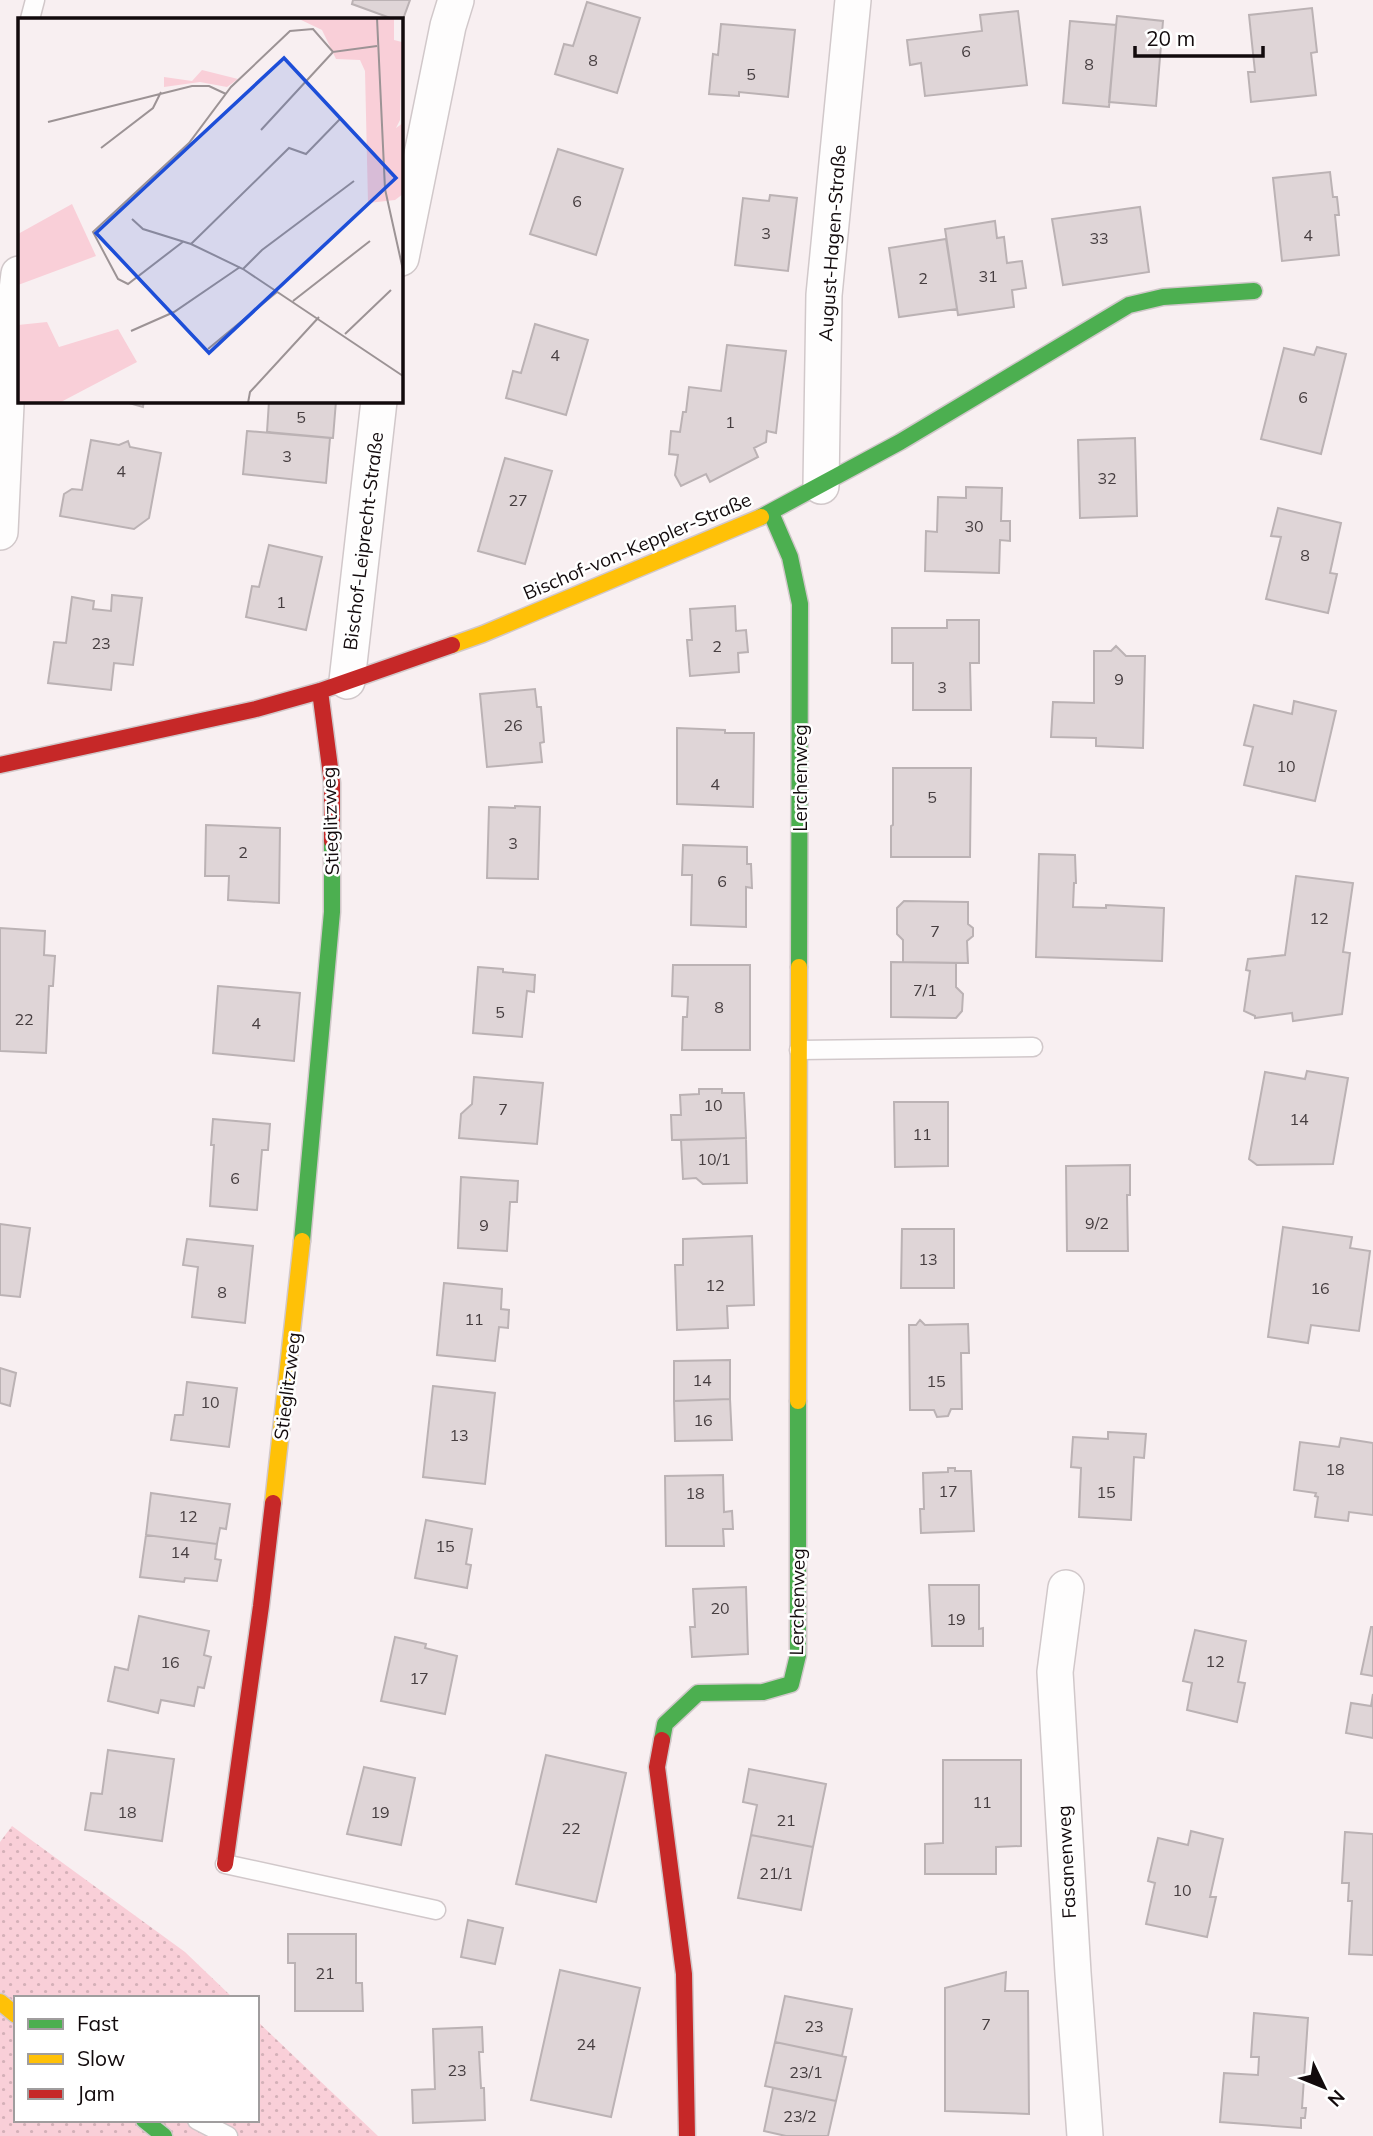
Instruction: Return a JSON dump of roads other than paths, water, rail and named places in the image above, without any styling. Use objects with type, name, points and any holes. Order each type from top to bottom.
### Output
[{"type":"street","points":[[402,253],[448,26],[456,0]]},
{"type":"street","name":"August-Hagen-Straße","points":[[821,486],[824,295],[853,0]]},
{"type":"street","points":[[0,532],[9,362],[18,283]]},
{"type":"street","name":"Bischof-von-Keppler-Straße","points":[[0,765],[256,709],[333,686],[483,634],[771,513],[900,442],[1129,305],[1163,297],[1254,291]]},
{"type":"street","name":"Bischof-Leiprecht-Straße","points":[[333,686],[379,402]]},
{"type":"street","name":"Lerchenweg","points":[[687,2136],[684,1974],[657,1767],[665,1724],[698,1693],[763,1692],[790,1684],[798,1656],[800,604],[796,573],[786,543],[771,513]]},
{"type":"street","name":"Stieglitzweg","points":[[225,1864],[261,1606],[294,1324],[332,912],[333,686]]},
{"type":"street","name":"Fasanenweg","points":[[1066,1588],[1055,1672],[1085,2136]]},
{"type":"street","points":[[0,2002],[14,2013]]},
{"type":"street","points":[[146,2122],[164,2136]]},
{"type":"lane","points":[[30,18],[35,0]]},
{"type":"lane","points":[[799,1050],[1033,1047]]},
{"type":"lane","name":"Stieglitzweg","points":[[225,1864],[436,1910]]},
{"type":"lane","points":[[201,2122],[228,2136]]}]
